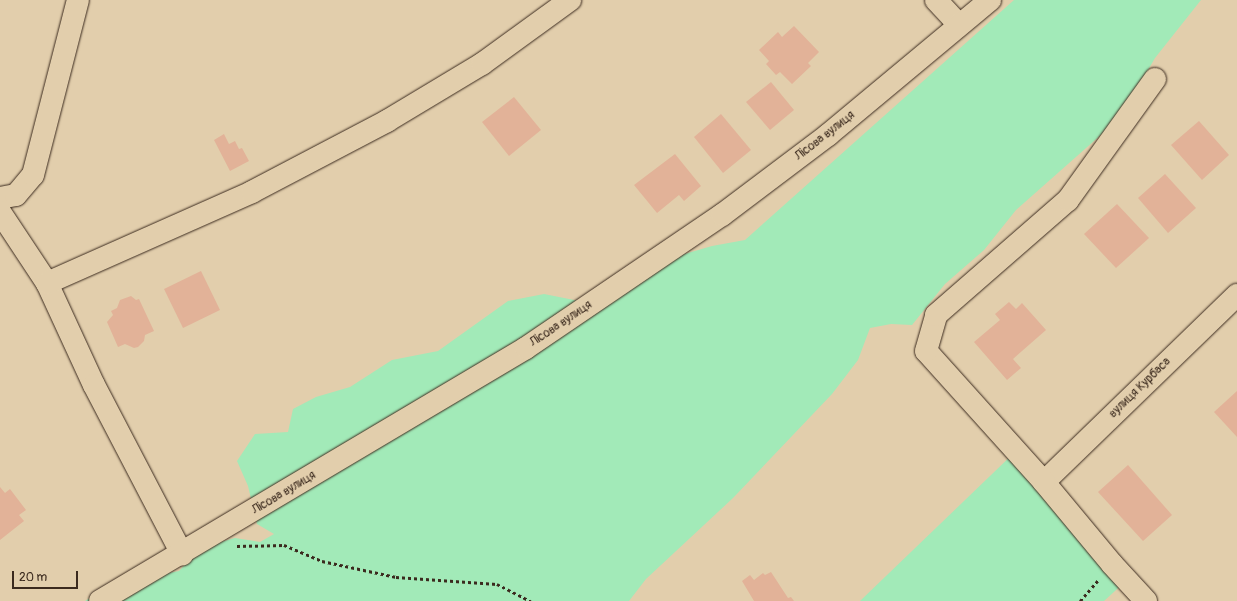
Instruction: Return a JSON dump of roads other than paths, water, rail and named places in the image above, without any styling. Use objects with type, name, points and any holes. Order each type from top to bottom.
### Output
[{"type":"street","points":[[0,198],[16,195],[33,175],[78,0]]},
{"type":"street","points":[[47,283],[252,192],[387,121],[482,64],[570,0]]},
{"type":"street","points":[[936,0],[959,25]]},
{"type":"street","name":"Лісова вулиця","points":[[100,601],[182,554],[552,331],[728,210],[828,135],[990,0]]},
{"type":"street","points":[[1146,601],[1112,564],[1044,482],[926,351],[936,315],[1068,200],[1155,79]]},
{"type":"street","points":[[0,212],[47,283],[94,384],[182,554]]},
{"type":"street","name":"вулиця Курбаса","points":[[1044,482],[1237,295]]}]
